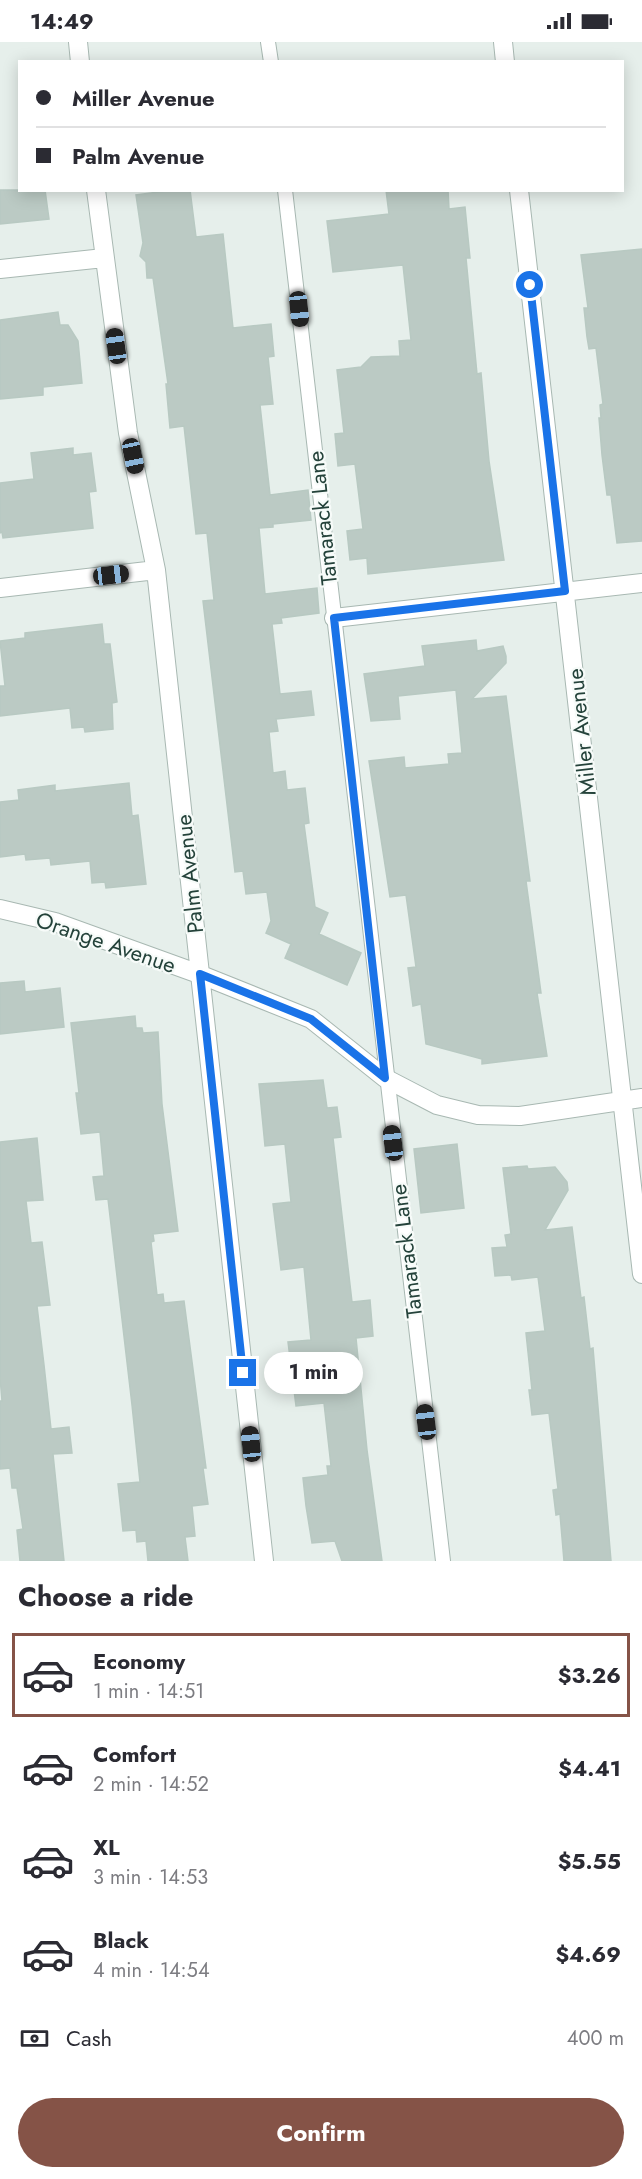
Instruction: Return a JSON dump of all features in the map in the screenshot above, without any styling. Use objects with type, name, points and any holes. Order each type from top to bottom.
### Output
[{"type":"street","points":[[78,42],[80,60]]},
{"type":"street","points":[[503,42],[505,60]]},
{"type":"street","name":"Palm Avenue","points":[[96,192],[128,433],[156,570],[264,1561]]},
{"type":"street","name":"Miller Avenue","points":[[519,192],[642,1274]]},
{"type":"street","points":[[0,269],[104,258]]},
{"type":"street","points":[[0,588],[156,570]]},
{"type":"street","points":[[334,618],[642,582]]},
{"type":"street","name":"Orange Avenue","points":[[0,909],[55,922],[200,974],[311,1019],[385,1078],[407,1092],[436,1105],[478,1115],[520,1116],[642,1098]]},
{"type":"lane","points":[[268,42],[271,60]]},
{"type":"lane","name":"Tamarack Lane","points":[[285,192],[385,1078],[443,1561]]},
{"type":"building","points":[[0,190],[45,192],[49,219],[0,224]]},
{"type":"building","points":[[190,192],[196,237],[223,234],[233,328],[271,324],[274,356],[268,357],[273,404],[260,405],[270,495],[308,490],[311,520],[273,524],[273,527],[259,528],[265,594],[317,588],[319,613],[281,618],[282,623],[272,624],[280,694],[311,691],[314,715],[276,719],[278,731],[269,732],[273,773],[285,771],[287,790],[305,788],[309,823],[304,824],[315,907],[328,913],[319,934],[361,953],[347,985],[285,958],[291,944],[266,933],[271,921],[267,892],[246,894],[243,871],[235,872],[203,601],[214,600],[207,533],[196,534],[184,426],[170,428],[166,384],[168,384],[153,278],[147,278],[146,262],[140,256],[143,243],[136,195]]},
{"type":"building","points":[[386,192],[448,192],[449,209],[465,207],[470,258],[466,258],[477,374],[481,373],[489,461],[504,560],[368,574],[367,558],[350,560],[347,531],[363,529],[355,464],[338,466],[335,434],[344,433],[337,370],[361,367],[371,357],[400,356],[399,341],[411,340],[403,265],[333,272],[327,221],[389,214]]},
{"type":"building","points":[[642,249],[642,541],[617,543],[611,495],[607,495],[602,455],[599,418],[601,418],[600,405],[603,404],[596,348],[589,349],[587,337],[584,308],[588,308],[581,255]]},
{"type":"building","points":[[58,312],[60,325],[68,325],[78,341],[82,383],[43,387],[43,395],[0,399],[0,320]]},
{"type":"building","points":[[73,448],[73,455],[91,453],[96,491],[89,492],[93,528],[3,538],[2,532],[0,533],[0,483],[34,479],[31,453]]},
{"type":"building","points":[[102,624],[104,644],[110,644],[117,702],[112,703],[113,729],[85,732],[84,727],[72,728],[70,708],[0,716],[0,686],[5,686],[0,641],[25,638],[25,633]]},
{"type":"building","points":[[476,640],[477,651],[503,646],[506,656],[506,663],[472,699],[506,696],[530,881],[526,881],[541,993],[537,993],[547,1056],[482,1064],[482,1059],[426,1044],[421,1004],[413,1006],[408,968],[416,967],[406,895],[390,897],[369,761],[404,757],[405,768],[449,764],[448,754],[462,753],[456,690],[398,696],[400,719],[371,721],[364,674],[425,666],[422,646]]},
{"type":"building","points":[[129,783],[132,816],[138,815],[146,884],[106,888],[105,882],[92,883],[90,861],[51,865],[50,858],[26,860],[25,854],[0,857],[0,802],[19,800],[18,790],[55,785],[55,791]]},
{"type":"building","points":[[24,981],[25,992],[60,988],[64,1027],[0,1034],[0,983]]},
{"type":"building","points":[[135,1016],[136,1028],[142,1028],[143,1033],[158,1032],[162,1104],[178,1231],[153,1234],[154,1241],[151,1242],[157,1295],[163,1294],[164,1303],[184,1301],[206,1468],[203,1468],[208,1504],[192,1506],[195,1536],[185,1537],[188,1561],[148,1561],[146,1541],[137,1542],[136,1530],[123,1531],[118,1484],[140,1482],[132,1405],[108,1199],[96,1200],[93,1177],[104,1176],[100,1132],[81,1134],[76,1093],[79,1093],[71,1023]]},
{"type":"building","points":[[323,1080],[327,1108],[337,1107],[341,1137],[333,1138],[352,1302],[370,1300],[373,1336],[356,1338],[367,1450],[382,1561],[342,1561],[335,1541],[312,1543],[306,1506],[303,1478],[328,1475],[327,1466],[331,1466],[324,1403],[296,1406],[288,1342],[311,1340],[304,1267],[281,1270],[273,1204],[291,1202],[285,1144],[265,1146],[259,1084]]},
{"type":"building","points":[[37,1138],[43,1200],[26,1201],[31,1243],[42,1242],[50,1305],[37,1306],[51,1429],[69,1427],[72,1453],[53,1454],[64,1561],[20,1561],[17,1530],[23,1529],[17,1488],[12,1488],[10,1468],[0,1469],[0,1401],[2,1401],[0,1377],[0,1142]]},
{"type":"building","points":[[457,1144],[464,1208],[421,1213],[414,1149]]},
{"type":"building","points":[[527,1166],[528,1169],[555,1167],[567,1182],[568,1190],[545,1230],[572,1227],[581,1298],[584,1297],[590,1349],[593,1348],[611,1561],[564,1561],[560,1514],[556,1515],[553,1490],[558,1489],[549,1413],[532,1415],[529,1390],[532,1390],[526,1333],[545,1331],[538,1277],[512,1280],[511,1275],[495,1276],[492,1248],[507,1247],[505,1235],[511,1234],[503,1168]]},
{"type":"route","points":[[243,1373],[200,974],[311,1019],[385,1078],[334,618],[565,591],[530,285]]}]
